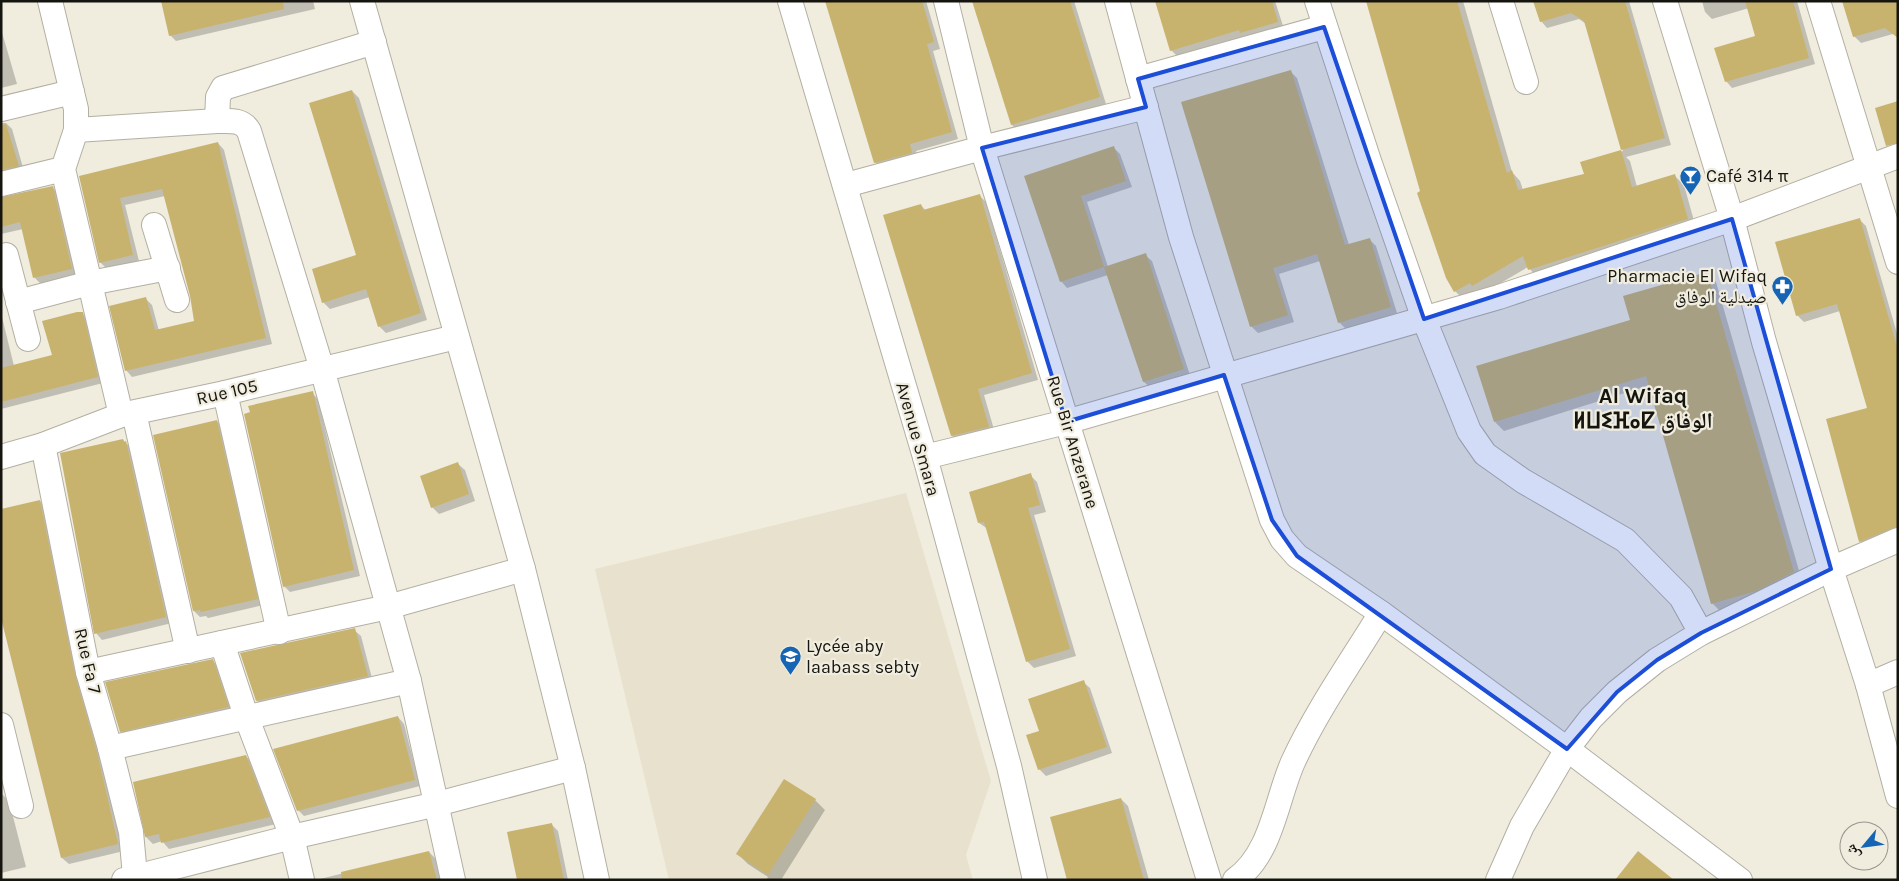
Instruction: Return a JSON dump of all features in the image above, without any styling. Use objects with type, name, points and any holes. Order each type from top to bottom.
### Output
[{"type":"street","points":[[50,1],[76,109],[76,130],[63,169],[90,283],[128,414],[188,651]]},
{"type":"street","points":[[362,1],[523,569],[573,768],[597,880]]},
{"type":"street","name":"Avenue Smara","points":[[790,1],[846,185],[924,457],[1009,766],[1035,880]]},
{"type":"street","name":"Rue Bir Anzerane","points":[[946,1],[982,148],[1209,880]]},
{"type":"street","points":[[1117,1],[1181,237],[1272,520],[1282,539],[1297,556],[1381,614],[1567,749],[1740,880]]},
{"type":"street","points":[[1317,1],[1324,27],[1424,319],[1469,431],[1485,454],[1523,481],[1626,540],[1681,597],[1700,633]]},
{"type":"street","points":[[1501,1],[1526,82]]},
{"type":"street","points":[[1665,1],[1732,219],[1764,342],[1831,569],[1868,685],[1898,796]]},
{"type":"street","points":[[1818,1],[1898,262]]},
{"type":"street","points":[[1138,79],[1324,27]]},
{"type":"street","points":[[217,121],[218,97],[223,88],[374,42]]},
{"type":"street","points":[[1,108],[72,92]]},
{"type":"street","points":[[846,185],[982,148],[1146,107]]},
{"type":"street","points":[[76,130],[238,121],[245,125],[249,131],[322,368],[409,681],[453,880]]},
{"type":"street","points":[[924,457],[1066,422],[1499,297],[1732,219],[1898,156]]},
{"type":"street","points":[[1,184],[63,169]]},
{"type":"street","points":[[154,225],[176,300]]},
{"type":"street","points":[[6,255],[28,339]]},
{"type":"street","points":[[18,302],[90,283],[168,268]]},
{"type":"street","name":"Rue 105","points":[[1,457],[43,445],[128,414],[456,338]]},
{"type":"street","points":[[225,393],[279,632]]},
{"type":"street","name":"Rue Fa 7","points":[[43,445],[88,672],[110,748],[130,832],[130,878]]},
{"type":"street","points":[[1498,880],[1522,826],[1567,749],[1592,718],[1617,692],[1657,660],[1700,633],[1831,569],[1898,540]]},
{"type":"street","points":[[88,672],[388,607],[523,569]]},
{"type":"street","points":[[1235,880],[1255,860],[1267,836],[1293,762],[1320,711],[1381,614]]},
{"type":"street","points":[[222,644],[246,716],[292,837],[302,880]]},
{"type":"street","points":[[1868,685],[1898,672]]},
{"type":"street","points":[[110,748],[409,681]]},
{"type":"street","points":[[1,725],[21,806]]},
{"type":"street","points":[[130,878],[171,873],[292,837],[437,804],[573,768]]},
{"type":"highlighted area","points":[[1324,27],[1424,319],[1732,219],[1831,569],[1701,633],[1657,660],[1617,692],[1567,749],[1297,556],[1272,520],[1224,375],[1066,422],[982,148],[1146,107],[1138,79]]},
{"type":"shaded area","name":"Lycée aby laabass sebty","points":[[906,493],[991,781],[966,855],[973,880],[669,880],[595,569]]},
{"type":"building","points":[[161,1],[283,1],[284,9],[169,36]]},
{"type":"building","points":[[825,1],[922,1],[934,42],[927,44],[952,132],[910,144],[912,153],[874,163]]},
{"type":"building","points":[[972,1],[1070,1],[1100,97],[1011,125]]},
{"type":"building","points":[[1155,1],[1272,1],[1278,22],[1240,33],[1239,30],[1170,51]]},
{"type":"building","points":[[1366,1],[1457,1],[1507,173],[1512,170],[1518,190],[1584,174],[1580,162],[1621,150],[1632,187],[1675,174],[1688,219],[1528,270],[1523,256],[1472,286],[1470,283],[1454,292],[1446,278],[1417,193],[1420,191]]},
{"type":"building","points":[[1533,1],[1625,1],[1665,138],[1621,150],[1584,21],[1571,13],[1540,22]]},
{"type":"building","points":[[1745,1],[1793,1],[1809,58],[1725,82],[1714,48],[1755,36]]},
{"type":"building","points":[[1842,1],[1898,1],[1898,38],[1885,28],[1853,37]]},
{"type":"building","points":[[1291,70],[1345,245],[1370,238],[1391,307],[1338,323],[1317,254],[1273,268],[1288,315],[1250,327],[1181,102]]},
{"type":"building","points":[[352,90],[421,313],[378,327],[366,289],[322,303],[312,269],[356,255],[309,103]]},
{"type":"building","points":[[1898,101],[1898,143],[1886,146],[1875,108]]},
{"type":"building","points":[[6,124],[19,166],[1,170],[1,125]]},
{"type":"building","points":[[218,142],[266,338],[125,371],[109,306],[146,297],[155,330],[194,321],[190,296],[162,189],[120,198],[133,255],[99,263],[79,176]]},
{"type":"building","points":[[1114,146],[1126,181],[1081,196],[1104,267],[1060,282],[1024,176]]},
{"type":"building","points":[[53,186],[72,269],[33,278],[20,222],[1,227],[1,197]]},
{"type":"building","points":[[980,194],[1032,373],[978,389],[989,427],[951,436],[883,215],[921,204],[923,210]]},
{"type":"building","points":[[1860,218],[1898,350],[1898,526],[1859,542],[1826,419],[1867,408],[1837,304],[1796,316],[1775,242]]},
{"type":"building","points":[[1146,253],[1184,369],[1143,382],[1104,267]]},
{"type":"building","points":[[1707,272],[1794,572],[1756,591],[1711,604],[1646,376],[1494,422],[1476,366],[1630,320],[1623,296]]},
{"type":"building","points":[[83,312],[98,377],[1,402],[1,368],[52,355],[42,321]]},
{"type":"building","points":[[313,391],[354,570],[283,587],[244,414],[250,412],[248,406]]},
{"type":"building","points":[[217,420],[258,599],[201,612],[200,610],[193,611],[153,435]]},
{"type":"building","points":[[123,439],[124,442],[126,441],[166,617],[94,634],[60,453]]},
{"type":"building","points":[[458,462],[469,494],[431,508],[420,476]]},
{"type":"building","points":[[1031,473],[1040,505],[1028,508],[1070,649],[1026,662],[984,522],[978,523],[969,492]]},
{"type":"building","points":[[40,500],[75,675],[97,752],[118,844],[61,858],[1,618],[1,509]]},
{"type":"building","points":[[355,628],[368,676],[256,701],[240,653]]},
{"type":"building","points":[[213,659],[229,707],[120,732],[105,682]]},
{"type":"building","points":[[1084,680],[1107,747],[1038,770],[1026,735],[1039,731],[1028,699]]},
{"type":"building","points":[[398,716],[415,780],[297,811],[273,749]]},
{"type":"building","points":[[246,755],[270,817],[161,843],[159,834],[145,837],[133,782]]},
{"type":"building","points":[[784,779],[816,799],[768,875],[736,854]]},
{"type":"building","points":[[1121,798],[1144,880],[1067,880],[1050,817]]},
{"type":"building","points":[[552,823],[564,880],[517,880],[507,832]]},
{"type":"building","points":[[429,851],[437,880],[342,880],[341,872]]},
{"type":"building","points":[[1638,851],[1674,880],[1615,880]]},
{"type":"place","name":"Café 314 π","points":[[1690,195]]},
{"type":"place","name":"Pharmacie El Wifaq صيدلية الوفاق","points":[[1783,305]]},
{"type":"place","name":"Lycée aby laabass sebty","points":[[790,675]]},
{"type":"district","name":"Al Wifaq ⵍⵡⵉⴼⴰⵇ الوفاق","points":[[1643,408]]}]
